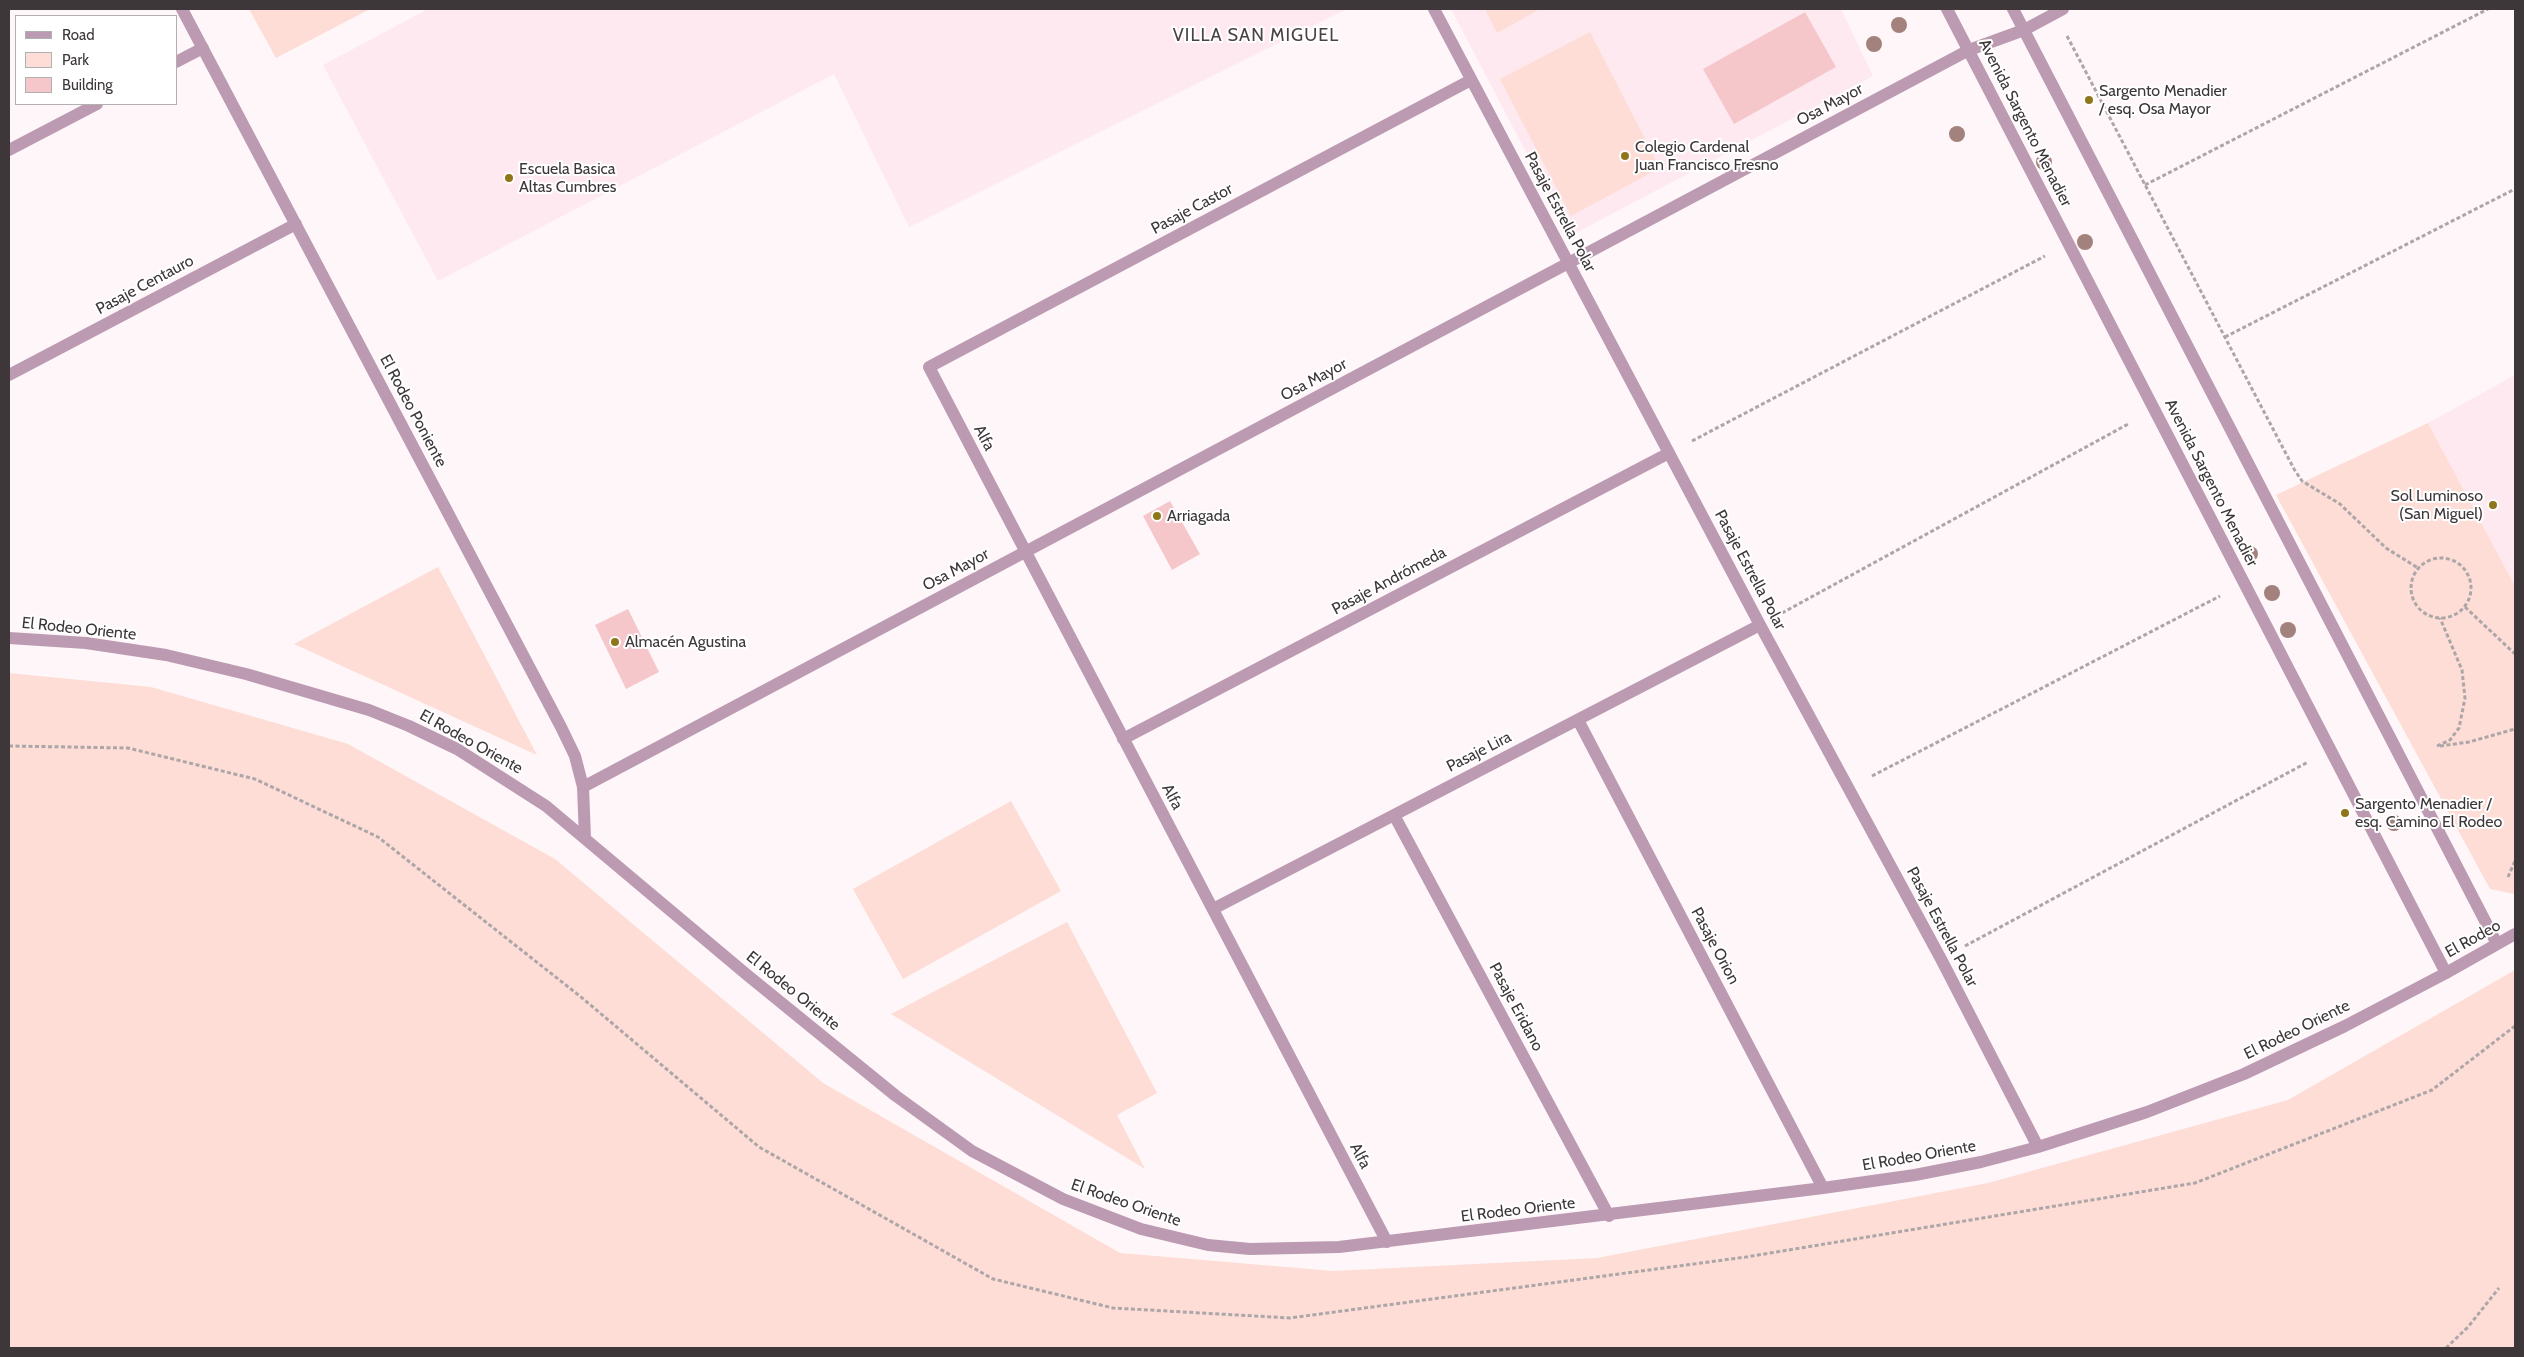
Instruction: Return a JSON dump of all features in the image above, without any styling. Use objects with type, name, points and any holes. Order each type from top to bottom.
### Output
[{"type":"street","name":"El Rodeo Poniente","points":[[182,9],[561,727],[575,756],[583,787],[585,838]]},
{"type":"street","name":"Pasaje Estrella Polar","points":[[1434,9],[1760,625],[1941,959],[2038,1147]]},
{"type":"street","name":"Avenida Sargento Menadier","points":[[1947,9],[2446,973]]},
{"type":"street","points":[[2013,9],[2497,944]]},
{"type":"street","name":"Osa Mayor","points":[[583,787],[1969,50],[2024,30],[2059,11]]},
{"type":"street","points":[[178,61],[203,48]]},
{"type":"street","name":"Pasaje Castor","points":[[929,367],[1471,80]]},
{"type":"street","points":[[9,150],[96,105]]},
{"type":"street","name":"Pasaje Centauro","points":[[9,375],[296,224]]},
{"type":"street","name":"Alfa","points":[[929,367],[1387,1242]]},
{"type":"street","name":"Pasaje Andrómeda","points":[[1123,739],[1669,453]]},
{"type":"street","name":"Pasaje Lira","points":[[1213,909],[1760,625]]},
{"type":"street","name":"El Rodeo Oriente","points":[[9,638],[86,643],[166,655],[246,674],[370,710],[458,749],[546,806],[746,974],[904,1102],[972,1151],[1012,1175],[1063,1199],[1132,1226],[1168,1237],[1208,1245],[1292,1250],[1387,1242],[1823,1188],[1915,1175],[1981,1162],[2038,1147],[2147,1112],[2244,1074],[2345,1026],[2446,973]]},
{"type":"street","name":"Pasaje Orion","points":[[1578,720],[1823,1188]]},
{"type":"street","name":"Pasaje Eridano","points":[[1394,815],[1608,1216]]},
{"type":"street","name":"El Rodeo","points":[[2446,973],[2515,934]]},
{"type":"path","points":[[2145,185],[2488,9]]},
{"type":"path","points":[[2059,11],[2145,185],[2302,481],[2340,504],[2386,548],[2418,568]]},
{"type":"path","points":[[2225,337],[2515,189]]},
{"type":"path","points":[[1669,453],[2069,243]]},
{"type":"path","points":[[1760,625],[2155,409]]},
{"type":"path","points":[[2436,558],[2447,558],[2456,562],[2464,569],[2471,588],[2465,607],[2449,617],[2440,618],[2422,612],[2412,596],[2411,587],[2418,568],[2436,558]]},
{"type":"path","points":[[1849,788],[2245,583]]},
{"type":"path","points":[[2465,607],[2515,654]]},
{"type":"path","points":[[2440,618],[2462,670],[2465,698],[2459,728],[2450,740],[2437,746],[2469,742],[2515,729]]},
{"type":"path","points":[[9,746],[128,748],[255,779],[378,837],[581,997],[759,1147],[993,1279],[1113,1308],[1290,1318],[1746,1257],[2195,1183],[2432,1090],[2515,1026]]},
{"type":"path","points":[[1941,959],[2330,750]]},
{"type":"path","points":[[2508,878],[2515,861]]},
{"type":"path","points":[[2446,1348],[2468,1327],[2499,1288]]},
{"type":"shaded area","name":"Escuela Basica Altas Cumbres","points":[[428,9],[1347,9],[909,227],[834,74],[438,281],[323,65]]},
{"type":"shaded area","name":"Colegio Cardenal Juan Francisco Fresno","points":[[1451,9],[1841,9],[1873,76],[1570,236]]},
{"type":"shaded area","name":"Sol Luminoso (San Miguel)","points":[[2515,375],[2515,586],[2428,423]]},
{"type":"green space","points":[[249,9],[370,9],[276,58]]},
{"type":"green space","points":[[1485,9],[1540,9],[1497,33]]},
{"type":"green space","points":[[1590,32],[1660,168],[1571,216],[1500,79]]},
{"type":"green space","points":[[2428,423],[2515,586],[2514,894],[2490,889],[2276,495]]},
{"type":"green space","points":[[438,567],[537,755],[294,644]]},
{"type":"green space","points":[[9,673],[151,687],[348,744],[555,859],[823,1083],[1120,1253],[1333,1271],[1597,1258],[1988,1183],[2288,1100],[2515,970],[2515,1348],[9,1348]]},
{"type":"green space","points":[[1011,801],[1061,891],[903,979],[853,889]]},
{"type":"green space","points":[[1067,922],[1157,1093],[1117,1115],[1145,1169],[891,1014]]},
{"type":"building","points":[[1805,12],[1836,67],[1734,124],[1703,69]]},
{"type":"building","points":[[1170,501],[1200,554],[1172,570],[1143,516]]},
{"type":"building","points":[[628,609],[659,672],[626,689],[595,625]]},
{"type":"place","name":"Sargento Menadier / esq. Osa Mayor","points":[[2089,100]]},
{"type":"place","name":"Colegio Cardenal Juan Francisco Fresno","points":[[1625,156]]},
{"type":"place","name":"Escuela Basica Altas Cumbres","points":[[509,178]]},
{"type":"place","name":"Sol Luminoso (San Miguel)","points":[[2493,505]]},
{"type":"place","name":"Arriagada","points":[[1157,516]]},
{"type":"place","name":"Almacén Agustina","points":[[615,642]]},
{"type":"place","name":"Sargento Menadier / esq. Camino El Rodeo","points":[[2345,813]]},
{"type":"district","name":"VILLA SAN MIGUEL","points":[[1256,36]]}]
